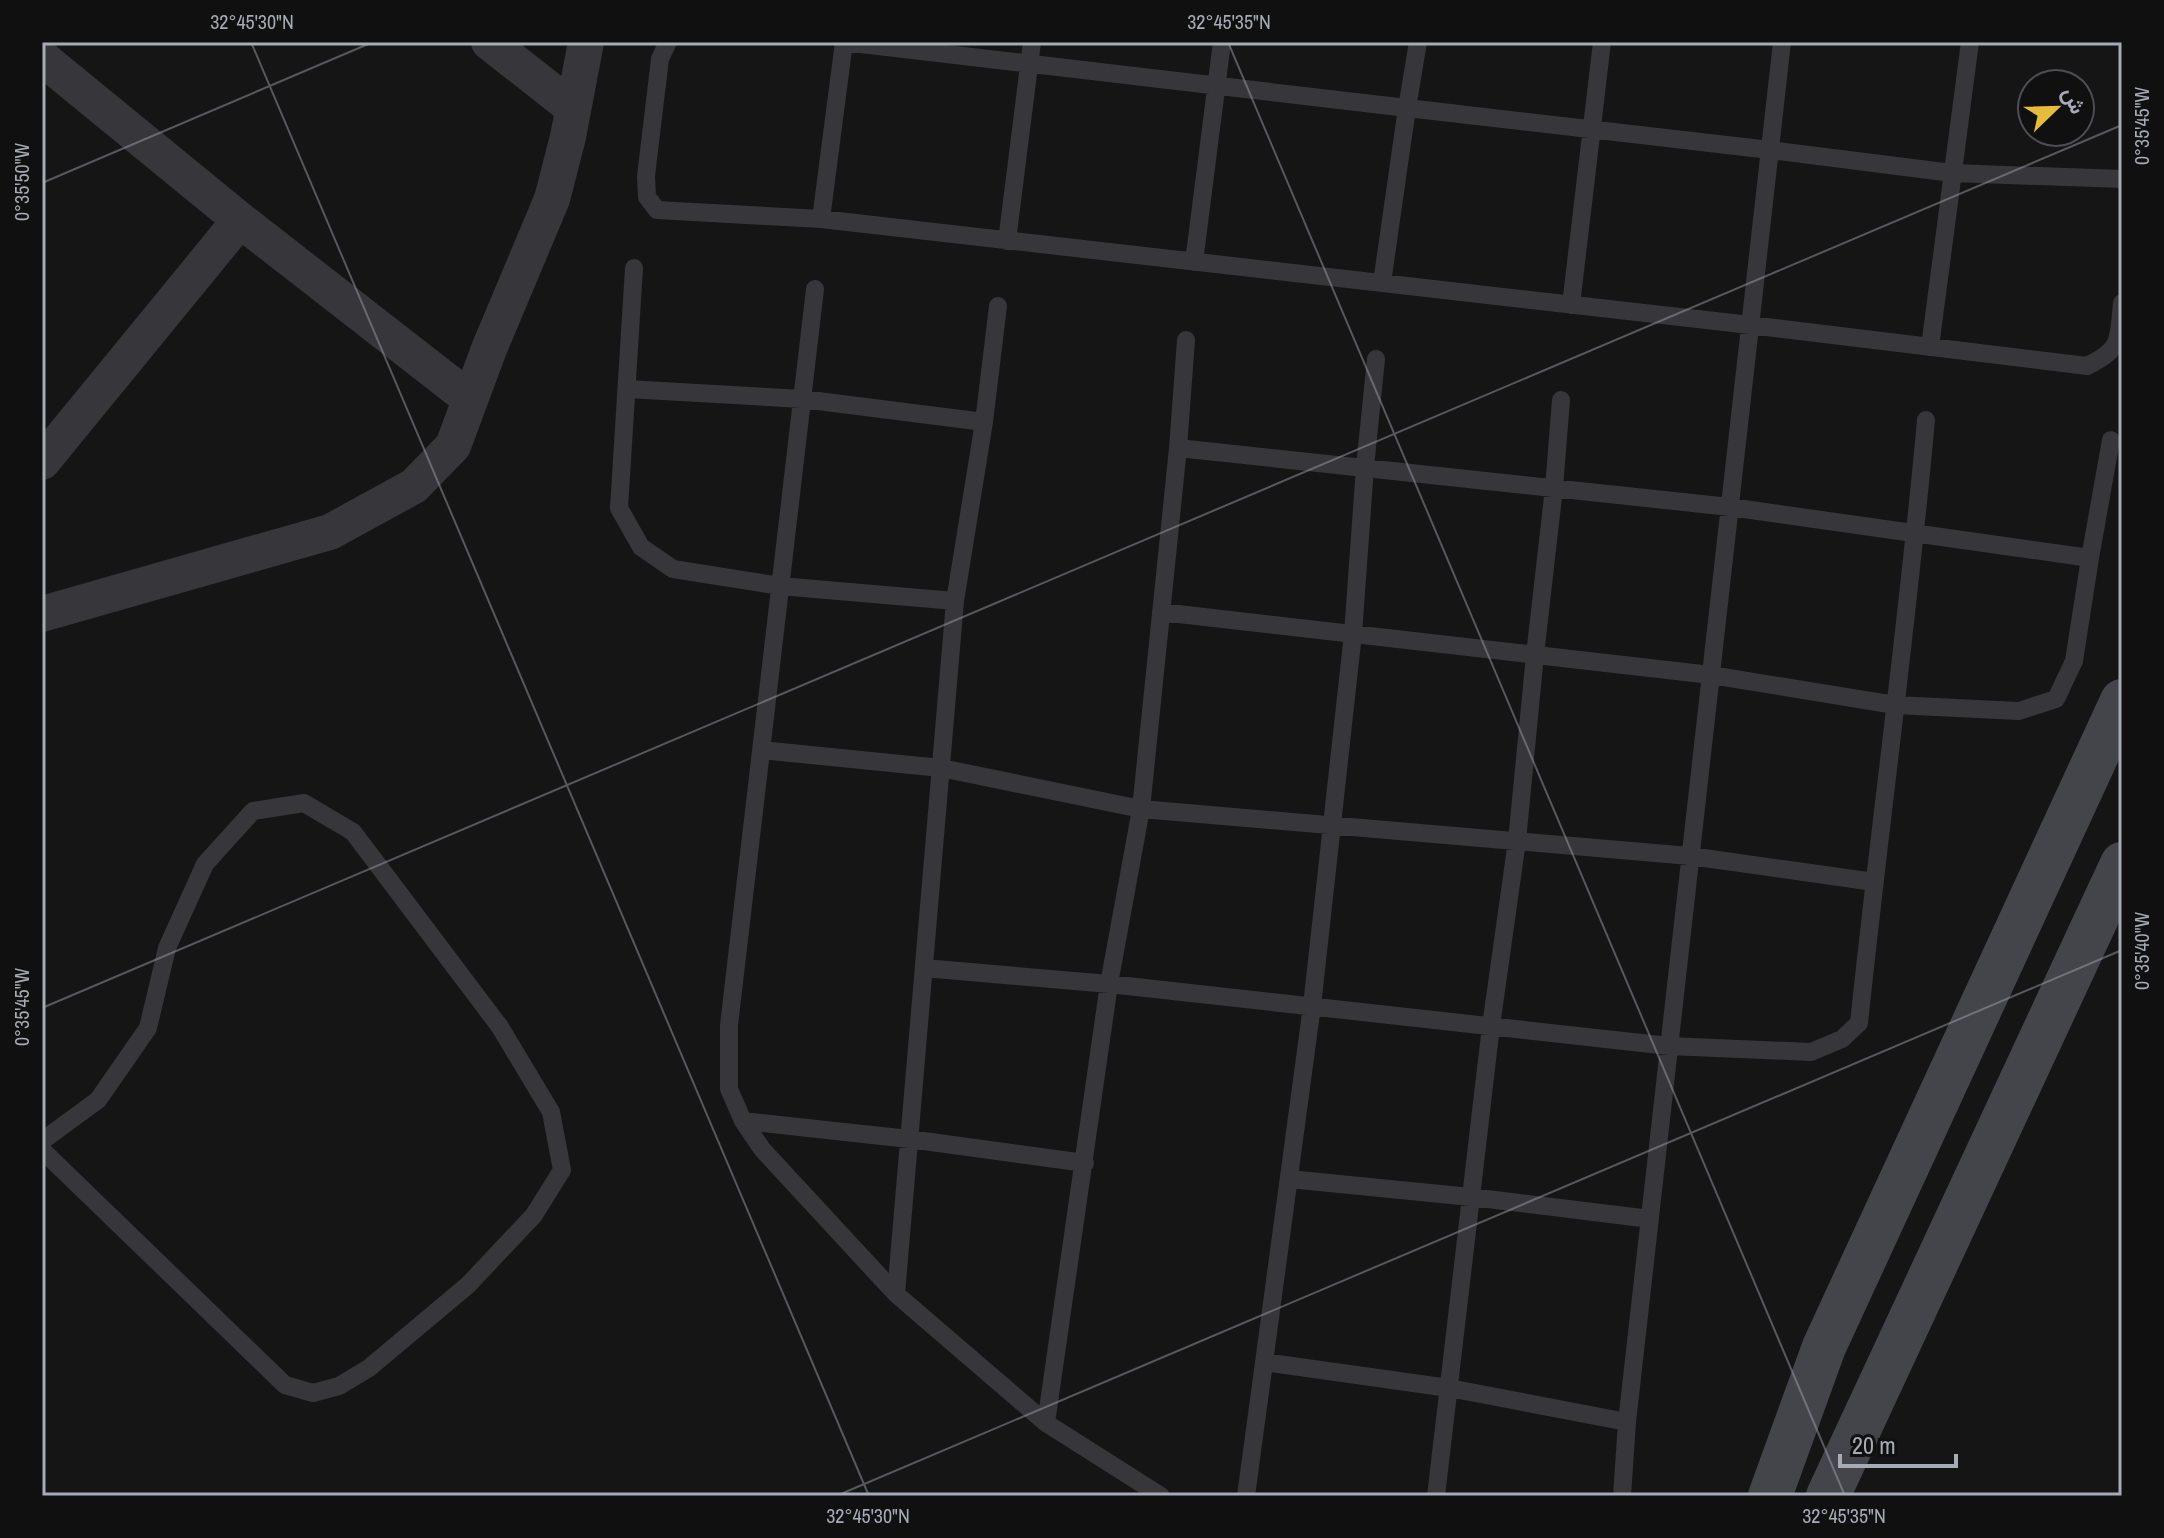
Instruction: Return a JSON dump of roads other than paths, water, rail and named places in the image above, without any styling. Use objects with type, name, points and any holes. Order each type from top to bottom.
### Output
[{"type":"main road","points":[[1770,1496],[1824,1347],[2111,750],[2122,701]]},
{"type":"main road","points":[[1828,1496],[2122,864]]},
{"type":"street","points":[[489,42],[573,108]]},
{"type":"street","points":[[42,614],[330,532],[414,486],[453,446],[552,199],[568,137],[586,42]]},
{"type":"street","points":[[42,58],[240,220],[470,399]]},
{"type":"street","points":[[42,462],[240,220]]},
{"type":"lane","points":[[668,42],[660,59],[646,176],[647,197],[657,210],[821,219],[2087,366],[2106,357],[2118,342],[2122,303]]},
{"type":"lane","points":[[821,219],[844,42],[1952,173],[2122,179]]},
{"type":"lane","points":[[1007,241],[1032,42]]},
{"type":"lane","points":[[1194,262],[1222,42]]},
{"type":"lane","points":[[1382,283],[1418,42]]},
{"type":"lane","points":[[1571,305],[1602,42]]},
{"type":"lane","points":[[1622,1496],[1627,1422],[1782,42]]},
{"type":"lane","points":[[1930,347],[1970,42]]},
{"type":"lane","points":[[634,268],[619,508],[641,547],[673,569],[780,586],[955,601]]},
{"type":"lane","points":[[815,289],[729,1025],[729,1089],[743,1121],[762,1149],[896,1294],[1046,1423],[1161,1496]]},
{"type":"lane","points":[[896,1294],[955,601],[984,422],[998,306]]},
{"type":"lane","points":[[1046,1423],[1109,984],[1141,809],[1186,340]]},
{"type":"lane","points":[[1246,1496],[1312,1006],[1353,634],[1376,359]]},
{"type":"lane","points":[[627,389],[802,399],[984,422]]},
{"type":"lane","points":[[1436,1496],[1491,1026],[1517,841],[1561,400]]},
{"type":"lane","points":[[924,968],[1109,984],[1669,1046],[1811,1052],[1842,1039],[1859,1023],[1916,533],[1926,420]]},
{"type":"lane","points":[[1161,612],[1711,675],[1895,705],[2019,711],[2056,699],[2074,661],[2111,440]]},
{"type":"lane","points":[[1178,448],[1730,507],[2090,558]]},
{"type":"lane","points":[[761,750],[941,768],[1141,809],[1690,856],[1874,882]]},
{"type":"lane","points":[[42,1141],[98,1100],[148,1028],[167,948],[205,864],[253,811],[304,803],[353,832],[500,1027],[551,1112],[562,1170],[534,1215],[468,1285],[369,1368],[339,1386],[313,1393],[285,1385],[42,1150]]},
{"type":"lane","points":[[743,1121],[1085,1163]]},
{"type":"lane","points":[[1289,1179],[1650,1219]]},
{"type":"lane","points":[[1264,1362],[1449,1388],[1627,1422]]}]
